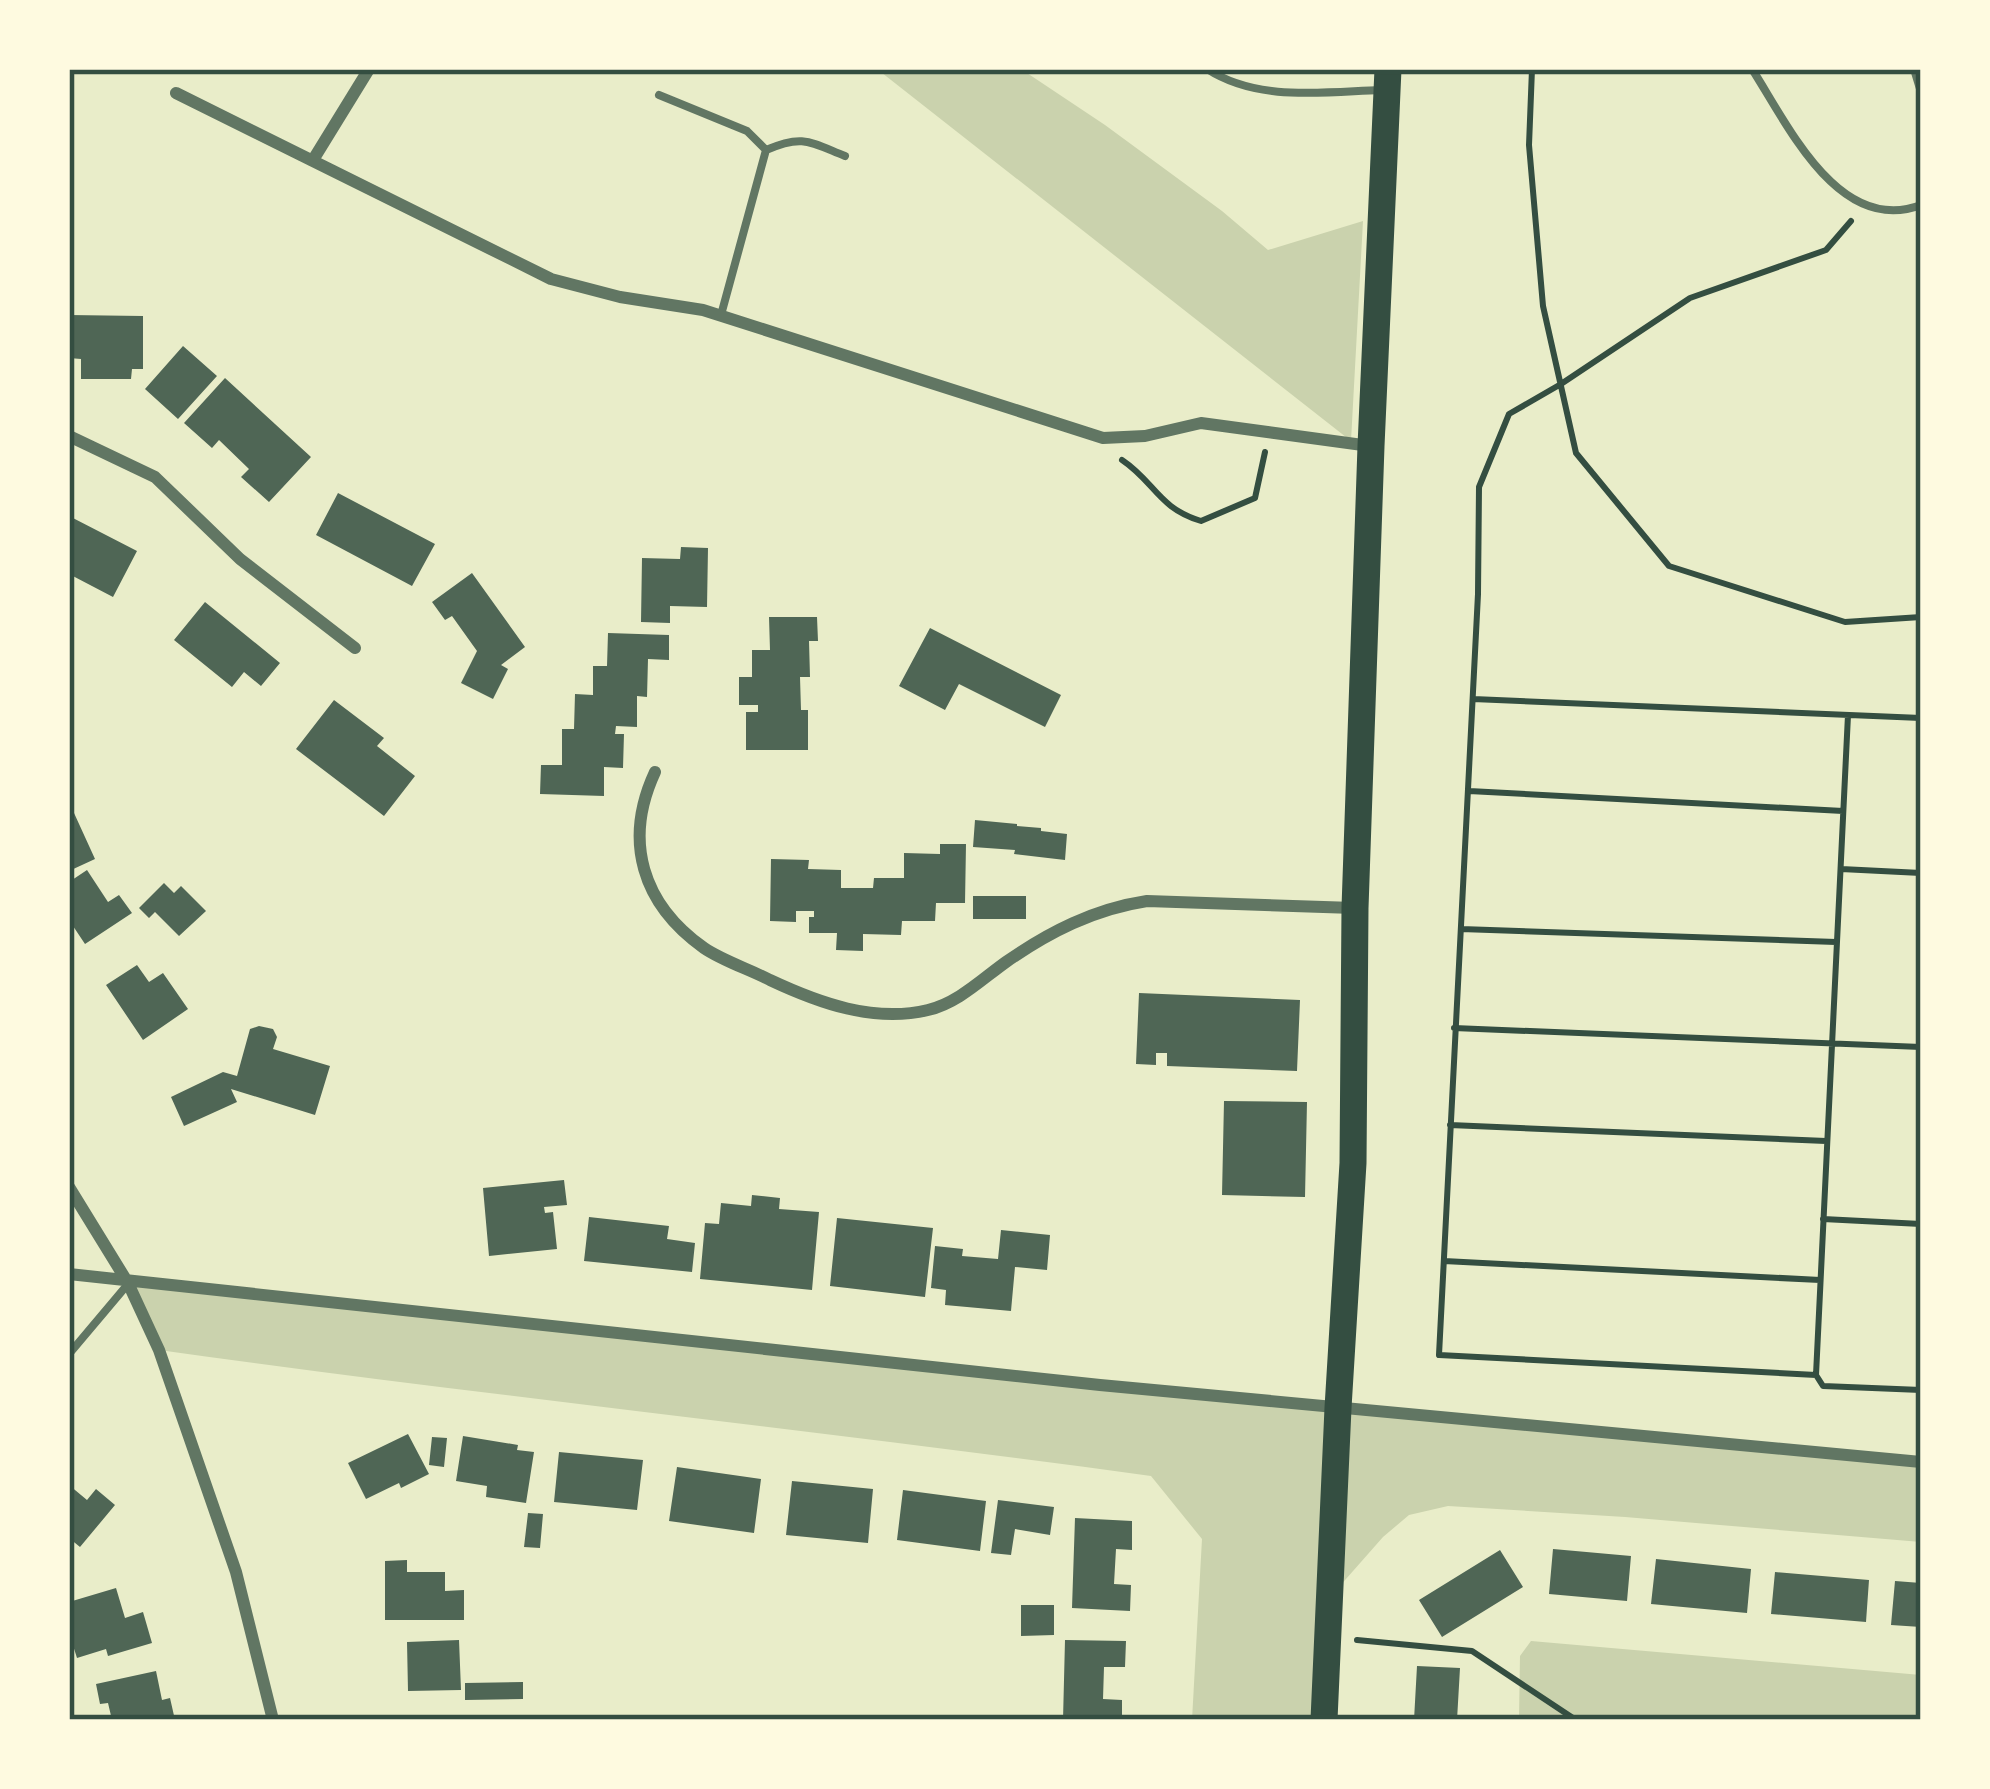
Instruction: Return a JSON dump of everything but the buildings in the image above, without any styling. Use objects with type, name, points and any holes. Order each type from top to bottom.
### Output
[{"type":"highway","points":[[1324,1720],[1353,1163],[1355,908],[1388,80]]},
{"type":"street","points":[[313,160],[369,69]]},
{"type":"street","points":[[176,93],[550,279],[620,297],[703,310],[1103,438],[1144,436],[1201,423],[1372,446]]},
{"type":"street","points":[[69,436],[155,477],[240,559],[356,648]]},
{"type":"street","points":[[656,772],[641,818],[642,870],[653,895],[674,922],[706,949],[800,994],[855,1011],[896,1016],[934,1009],[967,992],[1043,937],[1115,906],[1147,901],[1355,908]]},
{"type":"street","points":[[69,1187],[128,1283],[159,1350],[236,1572],[273,1720]]},
{"type":"street","points":[[69,1274],[1338,1408],[1921,1462]]},
{"type":"lane","points":[[1207,69],[1244,87],[1273,92],[1388,80]]},
{"type":"lane","points":[[1752,69],[1819,172],[1864,206],[1899,213],[1921,205]]},
{"type":"lane","points":[[1914,69],[1921,92]]},
{"type":"lane","points":[[659,95],[747,131],[766,150]]},
{"type":"lane","points":[[766,150],[805,140],[845,156]]},
{"type":"lane","points":[[720,316],[766,150]]},
{"type":"lane","points":[[69,1354],[128,1283]]},
{"type":"path","points":[[1532,69],[1528,146],[1540,283],[1576,453],[1669,566],[1844,622],[1921,617]]},
{"type":"path","points":[[1816,1376],[1439,1354],[1478,594],[1479,487],[1509,414],[1690,298],[1826,250],[1864,206]]},
{"type":"path","points":[[1103,438],[1178,514],[1201,521],[1255,498],[1269,430]]},
{"type":"path","points":[[1473,699],[1921,718]]},
{"type":"path","points":[[1848,715],[1816,1376],[1823,1385],[1921,1390]]},
{"type":"path","points":[[1468,791],[1843,811]]},
{"type":"path","points":[[1840,868],[1921,873]]},
{"type":"path","points":[[1460,929],[1836,942]]},
{"type":"path","points":[[1454,1028],[1921,1047]]},
{"type":"path","points":[[1450,1125],[1826,1141]]},
{"type":"path","points":[[1823,1219],[1921,1224]]},
{"type":"path","points":[[1444,1261],[1820,1280]]},
{"type":"path","points":[[1330,1638],[1472,1651],[1576,1720]]},
{"type":"green space","points":[[877,69],[1021,69],[1105,125],[1268,250],[1363,221],[1351,441]]},
{"type":"green space","points":[[128,1283],[1921,1462],[1921,1542],[1448,1506],[1409,1515],[1331,1596],[1324,1720],[1192,1720],[1202,1539],[1151,1476],[159,1350]]},
{"type":"green space","points":[[1531,1641],[1921,1675],[1921,1720],[1519,1720],[1520,1656]]}]
